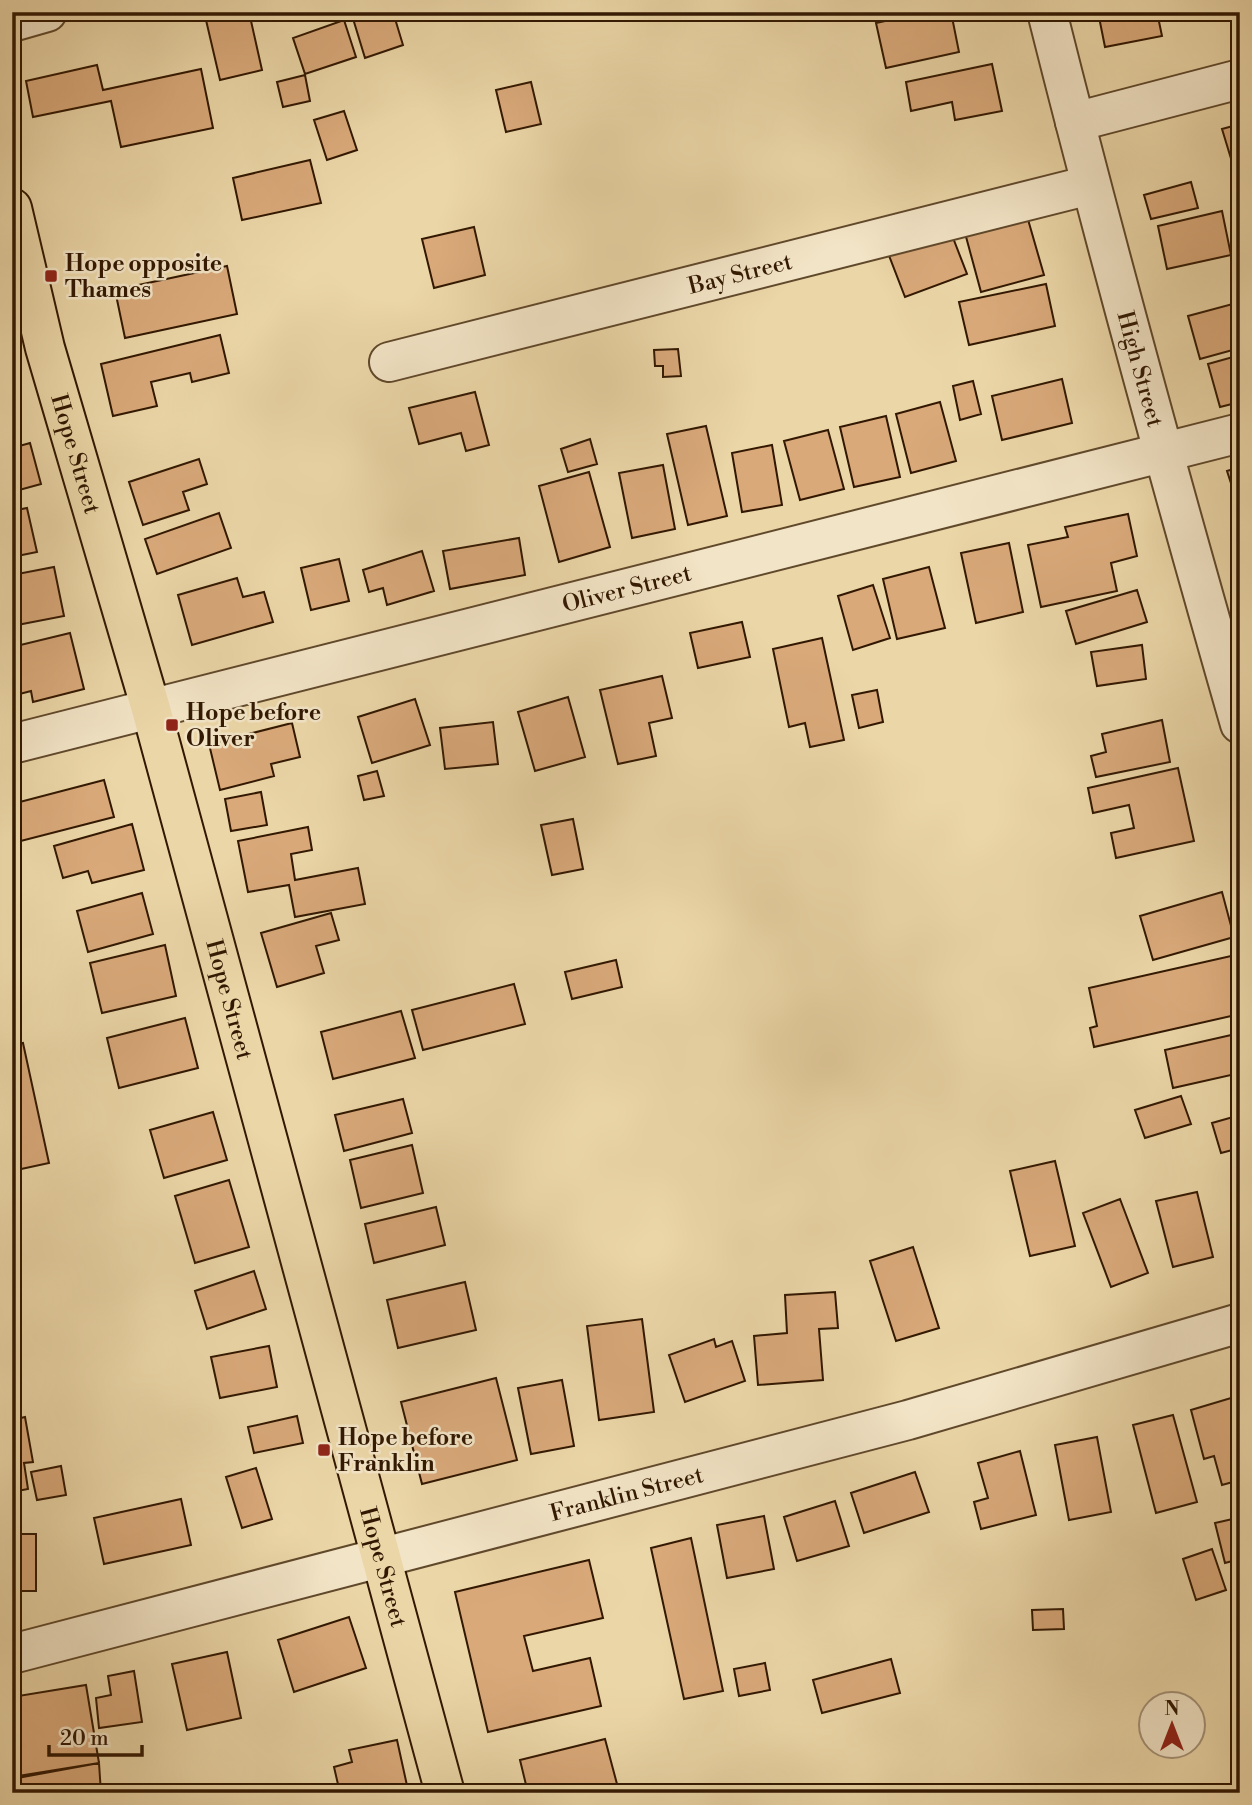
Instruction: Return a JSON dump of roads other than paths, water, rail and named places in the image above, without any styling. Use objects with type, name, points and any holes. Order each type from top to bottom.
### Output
[{"type":"main road","name":"Hope Street","points":[[12,208],[18,258],[151,709],[446,1793]]},
{"type":"street","points":[[12,22],[47,12]]},
{"type":"street","name":"High Street","points":[[1047,12],[1090,185],[1162,452],[1240,724]]},
{"type":"street","points":[[1075,122],[1240,79]]},
{"type":"street","name":"Bay Street","points":[[389,362],[1090,185]]},
{"type":"street","name":"Oliver Street","points":[[12,744],[1240,433]]},
{"type":"street","name":"Franklin Street","points":[[12,1654],[908,1420],[1240,1323]]},
{"type":"place","name":"Hope opposite Thames","points":[[51,276]]},
{"type":"place","name":"Hope before Oliver","points":[[172,725]]},
{"type":"place","name":"Hope before Franklin","points":[[324,1450]]}]
